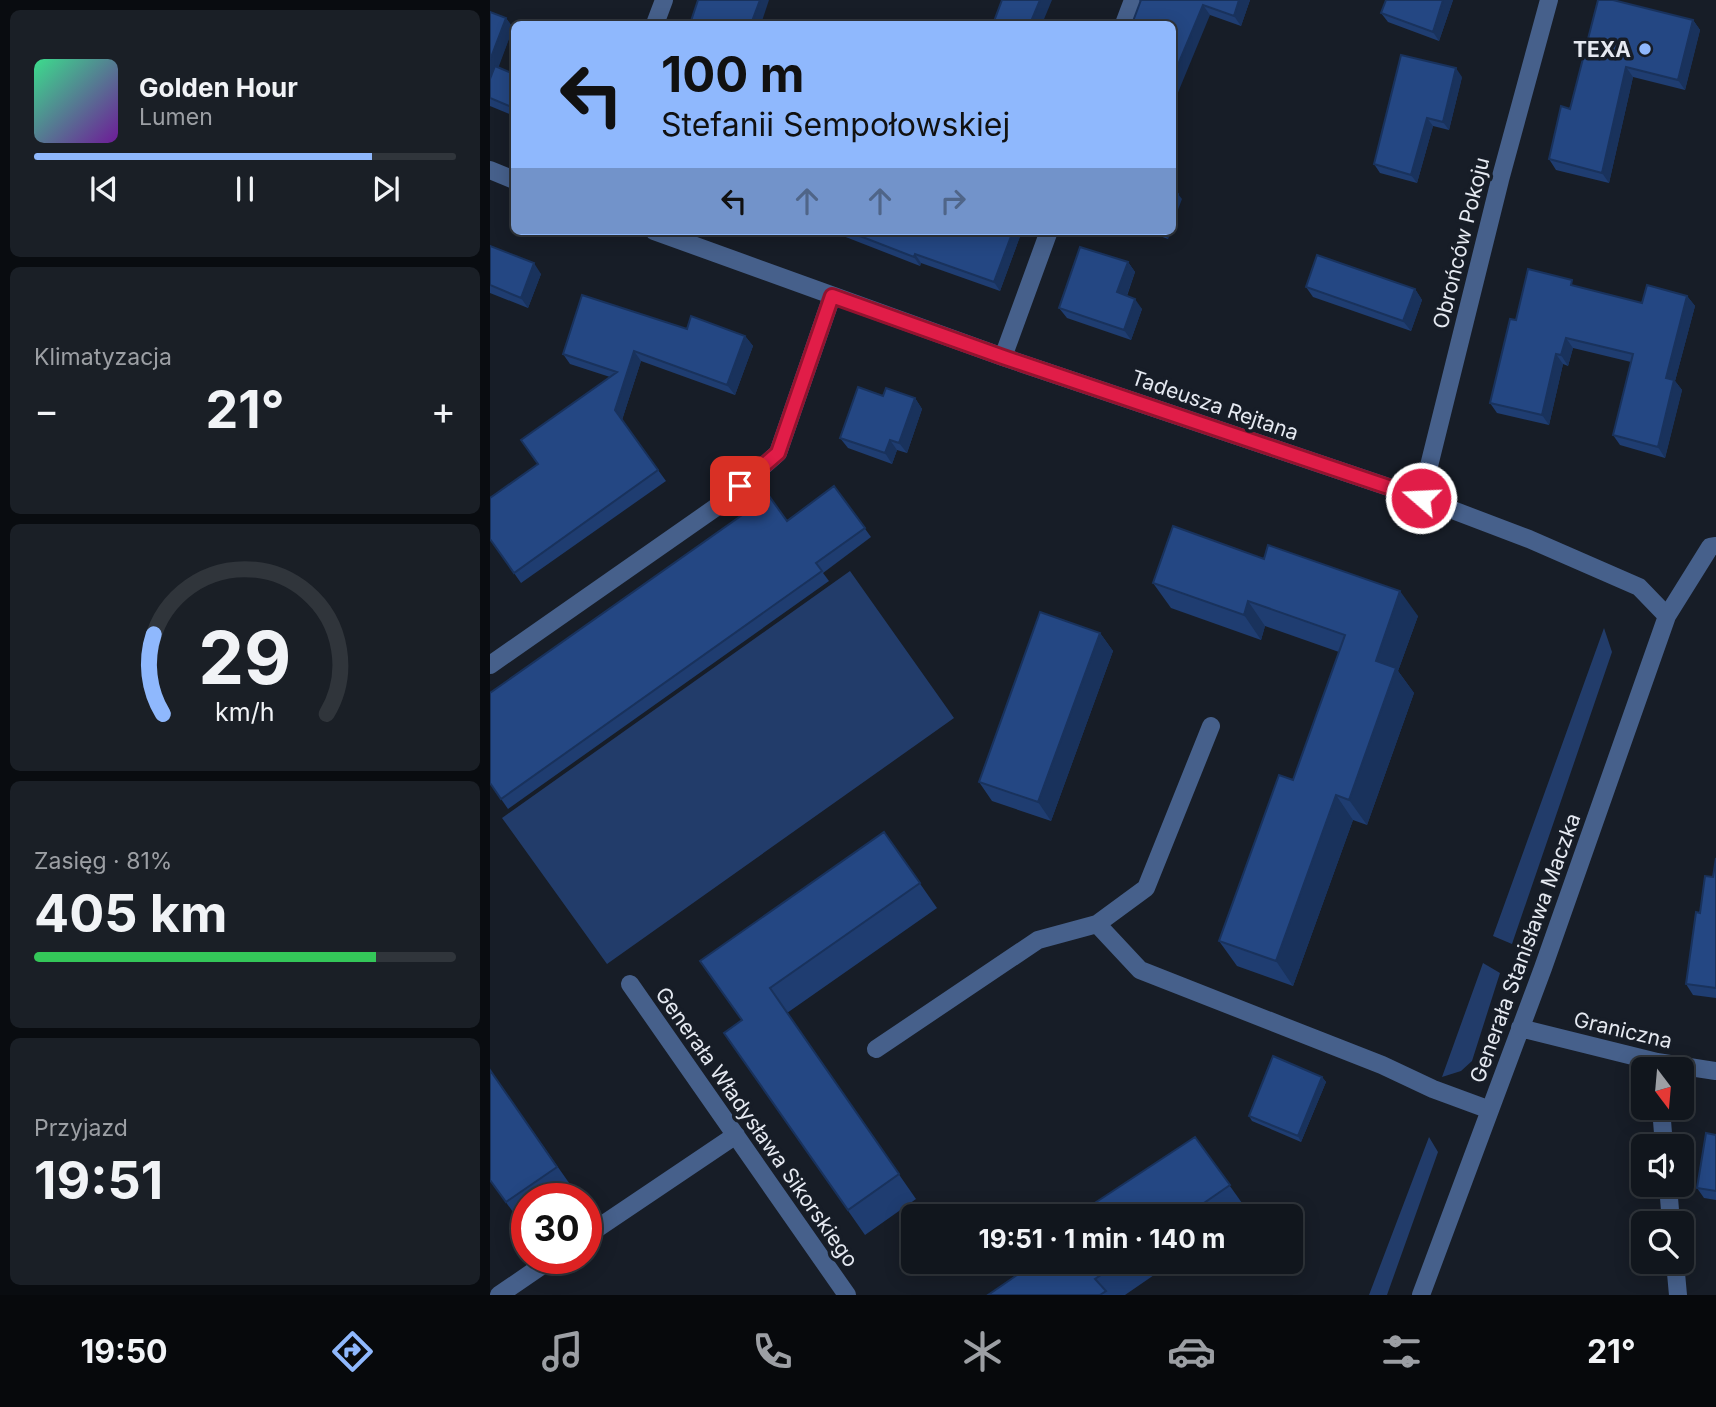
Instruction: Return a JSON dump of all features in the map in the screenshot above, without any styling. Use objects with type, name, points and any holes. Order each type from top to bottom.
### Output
[{"type":"street","points":[[656,21],[664,0]]},
{"type":"street","points":[[1125,21],[1133,0]]},
{"type":"street","name":"Obrońców Pokoju","points":[[1421,498],[1500,180],[1549,0]]},
{"type":"street","points":[[490,170],[511,179]]},
{"type":"street","name":"Tadeusza Rejtana","points":[[665,235],[1003,357],[1421,498],[1529,539],[1639,587],[1667,616]]},
{"type":"street","points":[[1003,357],[1048,235]]},
{"type":"street","points":[[490,665],[722,503],[778,453],[832,296]]},
{"type":"street","points":[[1667,616],[1710,547],[1716,546]]},
{"type":"street","name":"Generała Stanisława Maczka","points":[[1420,1295],[1543,968],[1667,616]]},
{"type":"street","points":[[876,1049],[1038,940],[1097,924],[1146,888],[1211,726]]},
{"type":"street","points":[[1097,924],[1140,970],[1490,1110]]},
{"type":"street","name":"Generała Władysława Sikorskiego","points":[[630,984],[847,1295]]},
{"type":"street","name":"Graniczna","points":[[1520,1028],[1631,1059]]},
{"type":"street","name":"Graniczna","points":[[1694,1069],[1716,1071]]},
{"type":"street","points":[[602,1225],[736,1135]]},
{"type":"street","points":[[499,1295],[530,1274]]},
{"type":"street","points":[[1676,1274],[1678,1295]]},
{"type":"shaded area","points":[[850,571],[954,718],[607,964],[502,818]]},
{"type":"shaded area","points":[[1604,628],[1612,652],[1512,944],[1493,936]]},
{"type":"shaded area","points":[[1483,963],[1500,973],[1472,1061],[1461,1071],[1442,1077]]},
{"type":"shaded area","points":[[1429,1137],[1438,1152],[1387,1295],[1369,1295]]},
{"type":"building","points":[[698,0],[760,0],[752,21],[691,21]]},
{"type":"building","points":[[1002,0],[1040,0],[1031,21],[994,21]]},
{"type":"building","points":[[1141,0],[1239,0],[1234,16],[1203,5],[1176,69],[1176,21],[1133,21]]},
{"type":"building","points":[[1386,0],[1443,0],[1433,32],[1381,13]]},
{"type":"building","points":[[1598,0],[1613,0],[1693,20],[1678,80],[1626,67],[1602,173],[1549,159],[1561,106],[1570,109]]},
{"type":"building","points":[[490,12],[506,18],[490,60]]},
{"type":"building","points":[[1401,55],[1456,68],[1443,122],[1427,118],[1411,175],[1374,164]]},
{"type":"building","points":[[495,66],[511,73],[511,107],[490,98],[490,79]]},
{"type":"building","points":[[857,235],[1012,235],[994,282],[915,254],[914,257]]},
{"type":"building","points":[[490,246],[534,263],[521,298],[490,285]]},
{"type":"building","points":[[1080,247],[1128,262],[1117,292],[1135,299],[1124,330],[1059,308]]},
{"type":"building","points":[[1317,255],[1415,289],[1403,321],[1306,287]]},
{"type":"building","points":[[1528,269],[1572,280],[1571,285],[1642,303],[1647,285],[1687,296],[1666,378],[1674,380],[1658,447],[1613,435],[1633,354],[1566,338],[1561,355],[1556,354],[1542,415],[1490,403],[1510,319],[1516,320]]},
{"type":"building","points":[[582,295],[687,329],[691,316],[745,336],[727,385],[634,351],[615,410],[658,470],[514,573],[490,539],[490,498],[538,464],[521,440],[617,372],[563,354]]},
{"type":"building","points":[[858,387],[883,396],[886,388],[915,398],[899,443],[890,440],[885,453],[840,438]]},
{"type":"building","points":[[834,486],[865,528],[816,563],[822,571],[501,799],[490,783],[490,693],[769,496],[787,521]]},
{"type":"building","points":[[1173,526],[1264,559],[1268,545],[1400,591],[1376,661],[1396,668],[1349,800],[1336,795],[1276,961],[1219,941],[1279,775],[1293,780],[1345,635],[1248,601],[1244,615],[1153,583]]},
{"type":"building","points":[[1040,612],[1100,633],[1038,802],[979,782]]},
{"type":"building","points":[[884,832],[920,883],[770,988],[899,1174],[848,1210],[724,1033],[742,1020],[700,961]]},
{"type":"building","points":[[1716,858],[1716,988],[1686,984],[1696,912],[1700,913],[1705,876],[1713,877]]},
{"type":"building","points":[[1273,1056],[1322,1077],[1298,1136],[1249,1116]]},
{"type":"building","points":[[490,1070],[557,1167],[534,1183],[511,1183],[511,1199],[506,1202],[490,1180]]},
{"type":"building","points":[[1706,1133],[1716,1135],[1716,1191],[1697,1188]]},
{"type":"building","points":[[1195,1137],[1230,1185],[1202,1204],[1093,1204]]},
{"type":"building","points":[[1019,1274],[1102,1274],[1095,1279],[1106,1291],[1100,1295],[988,1295]]},
{"type":"place","name":"TEXA","points":[[1645,49]]},
{"type":"route","points":[[740,486],[778,453],[832,296],[1003,357],[1421,498]]}]
